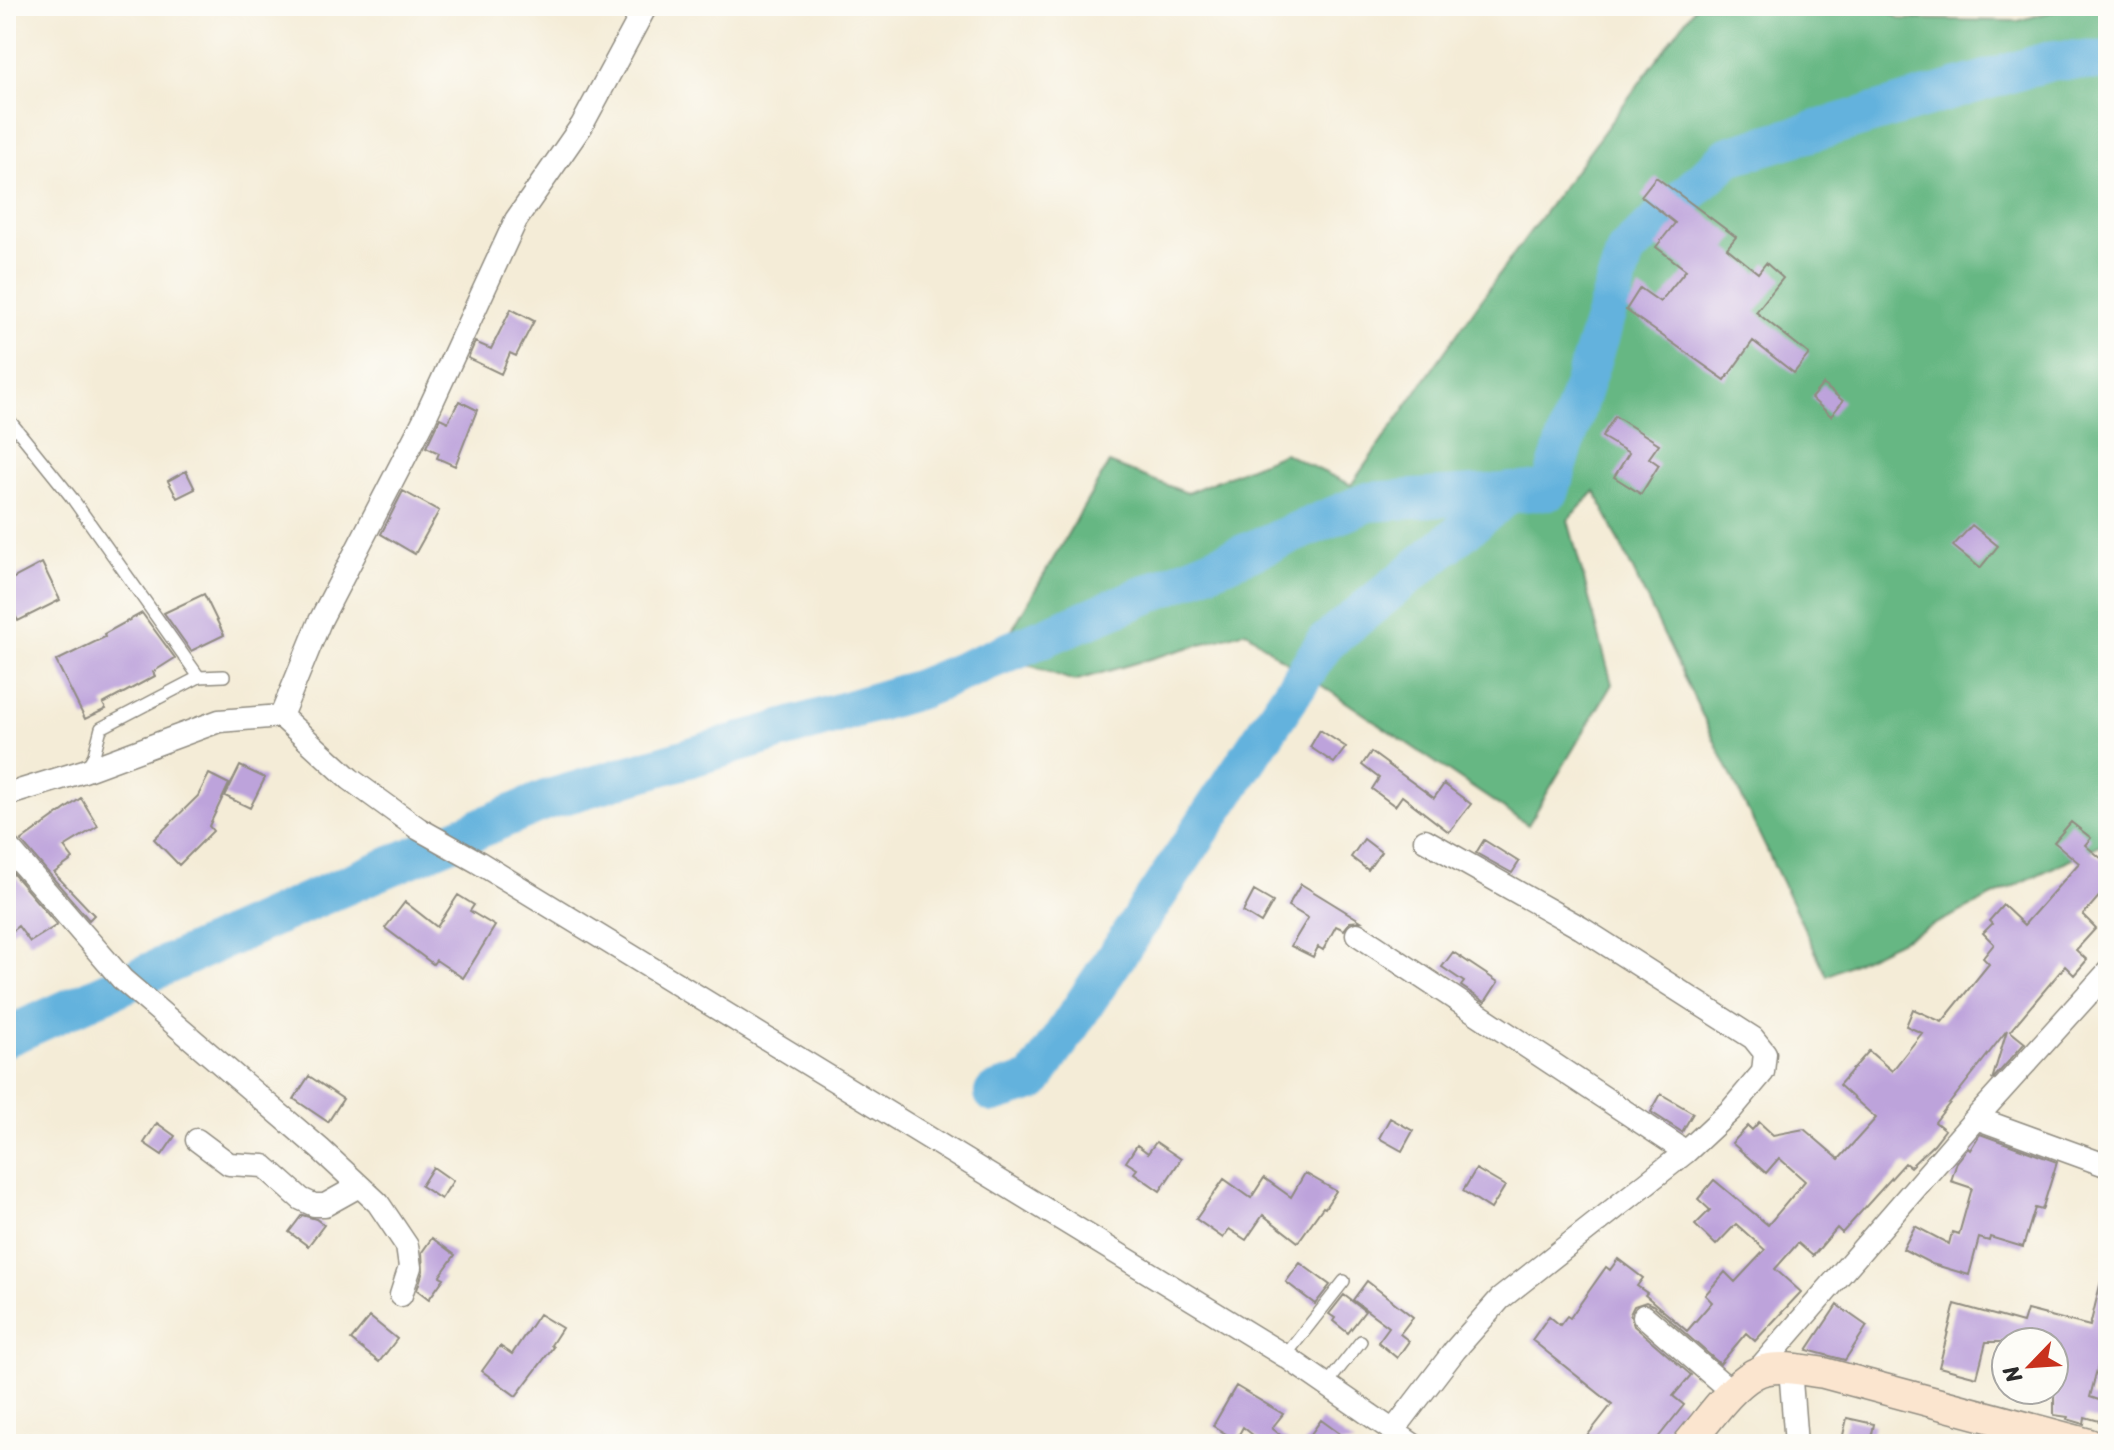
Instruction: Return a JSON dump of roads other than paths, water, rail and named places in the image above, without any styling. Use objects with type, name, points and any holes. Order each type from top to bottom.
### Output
[{"type":"street","points":[[281,716],[320,621],[423,422],[516,220],[582,125],[646,6]]},
{"type":"street","points":[[6,795],[84,771],[219,721],[281,716],[350,779],[419,829],[478,862],[1285,1356],[1412,1444]]},
{"type":"street","points":[[1393,1431],[1455,1350],[1500,1299],[1686,1152],[1731,1110],[1763,1072],[1765,1053],[1753,1038],[1581,928],[1425,840]]},
{"type":"street","points":[[6,845],[127,984],[378,1203],[407,1246],[410,1267],[401,1295]]},
{"type":"street","points":[[1357,934],[1686,1152]]},
{"type":"street","points":[[1688,1444],[1732,1392],[1756,1372],[1976,1118],[2108,972]]},
{"type":"street","points":[[1976,1118],[2108,1166]]},
{"type":"street","points":[[197,1140],[229,1164],[264,1166],[301,1199],[314,1205],[325,1205],[359,1186]]},
{"type":"street","points":[[1644,1316],[1732,1392]]},
{"type":"street","points":[[1756,1372],[1790,1368],[1824,1373],[2089,1444]]},
{"type":"street","points":[[1790,1368],[1796,1444]]},
{"type":"lane","points":[[6,416],[72,498],[199,677]]},
{"type":"lane","points":[[84,771],[94,755],[101,728],[199,677],[224,676]]},
{"type":"lane","points":[[1285,1356],[1344,1281]]},
{"type":"lane","points":[[1327,1384],[1361,1341]]},
{"type":"waterway","points":[[6,1037],[309,901],[546,800],[920,689],[1368,502],[1550,490],[1626,251],[1729,156],[2054,60],[2108,61]]},
{"type":"waterway","points":[[994,1093],[1033,1081],[1325,643],[1511,492]]}]
